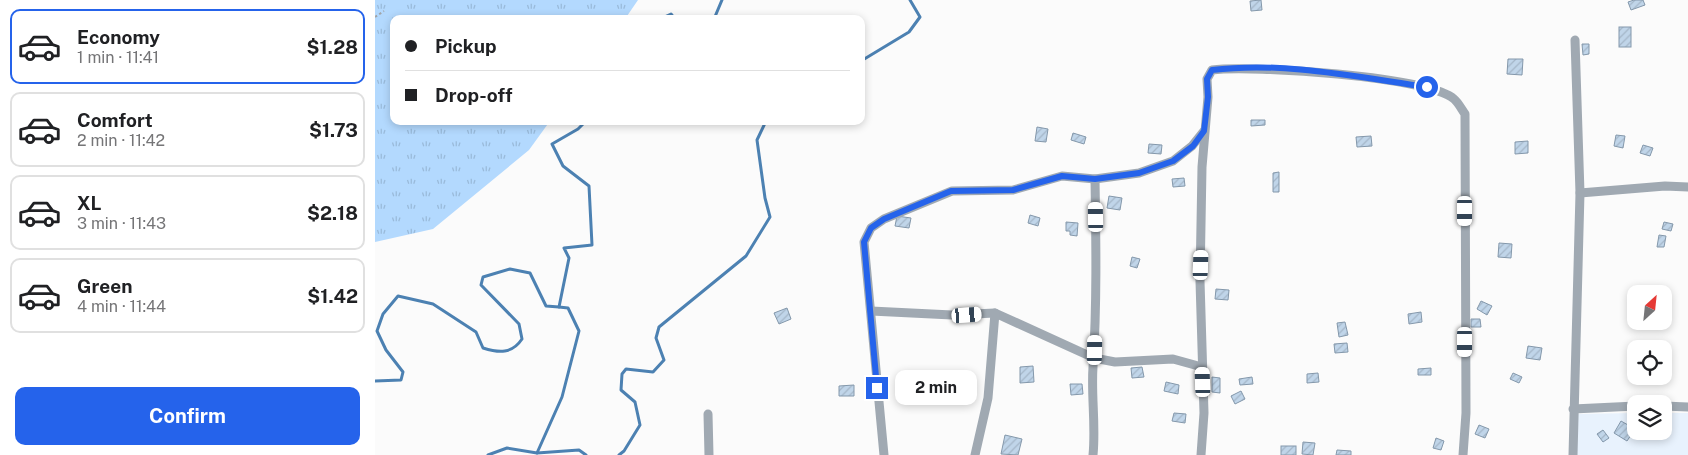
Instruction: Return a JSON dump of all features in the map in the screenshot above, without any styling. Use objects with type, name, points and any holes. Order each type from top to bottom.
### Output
[{"type":"street","points":[[1573,455],[1580,193],[1575,40]]},
{"type":"street","points":[[1201,455],[1204,413],[1200,281],[1204,131],[1208,97],[1207,79],[1212,70],[1260,68],[1348,76],[1427,87],[1454,98],[1465,114],[1466,413],[1463,455]]},
{"type":"street","points":[[884,455],[864,242],[871,228],[884,219],[951,191],[1013,190],[1062,176],[1095,179],[1139,173],[1173,161],[1193,146],[1204,131]]},
{"type":"street","points":[[1093,455],[1096,427],[1094,358],[1095,179]]},
{"type":"street","points":[[1580,193],[1688,186]]},
{"type":"street","points":[[871,310],[952,315],[995,313],[1094,358],[1115,362],[1173,359],[1203,367]]},
{"type":"street","points":[[975,455],[988,398],[995,313]]},
{"type":"street","points":[[1573,409],[1627,406]]},
{"type":"street","points":[[1672,406],[1688,406]]},
{"type":"street","points":[[707,414],[709,455]]},
{"type":"path","points":[[375,17],[384,11]]},
{"type":"shaded area","points":[[1627,413],[1627,440],[1672,440],[1672,413],[1688,413],[1688,455],[1577,455],[1576,414]]},
{"type":"green space","points":[[375,0],[638,0],[628,15],[390,15],[390,125],[547,125],[529,150],[433,229],[375,242]]},
{"type":"building","points":[[1261,0],[1262,10],[1251,11],[1250,1]]},
{"type":"building","points":[[1643,0],[1645,5],[1631,10],[1628,2]]},
{"type":"building","points":[[1619,27],[1631,27],[1631,47],[1619,47]]},
{"type":"building","points":[[1582,44],[1589,44],[1589,54],[1583,55]]},
{"type":"building","points":[[1508,59],[1523,59],[1522,75],[1507,74]]},
{"type":"building","points":[[1251,120],[1265,120],[1265,125],[1251,126]]},
{"type":"building","points":[[1037,127],[1048,129],[1046,142],[1035,141]]},
{"type":"building","points":[[1073,133],[1086,137],[1084,144],[1071,140]]},
{"type":"building","points":[[1616,135],[1625,136],[1623,148],[1614,146]]},
{"type":"building","points":[[1371,136],[1372,146],[1357,147],[1356,137]]},
{"type":"building","points":[[1528,141],[1528,153],[1515,154],[1515,142]]},
{"type":"building","points":[[1149,144],[1162,145],[1161,154],[1148,153]]},
{"type":"building","points":[[1643,145],[1653,148],[1650,156],[1640,153]]},
{"type":"building","points":[[1279,172],[1279,192],[1273,192],[1273,173]]},
{"type":"building","points":[[1184,178],[1185,186],[1173,187],[1172,179]]},
{"type":"building","points":[[1109,196],[1122,198],[1120,210],[1107,208]]},
{"type":"building","points":[[1030,215],[1040,218],[1038,226],[1028,223]]},
{"type":"building","points":[[897,216],[911,218],[909,228],[895,226]]},
{"type":"building","points":[[1066,222],[1078,223],[1077,236],[1070,235],[1070,231],[1066,231]]},
{"type":"building","points":[[1664,222],[1673,224],[1671,231],[1662,229]]},
{"type":"building","points":[[1659,235],[1666,236],[1664,247],[1657,247]]},
{"type":"building","points":[[1499,243],[1512,244],[1511,258],[1498,257]]},
{"type":"building","points":[[1132,257],[1140,259],[1137,268],[1130,266]]},
{"type":"building","points":[[1216,289],[1229,290],[1228,300],[1215,299]]},
{"type":"building","points":[[1481,301],[1492,306],[1487,315],[1477,309]]},
{"type":"building","points":[[787,308],[791,319],[779,324],[774,313]]},
{"type":"building","points":[[1421,312],[1422,322],[1409,324],[1408,314]]},
{"type":"building","points":[[1471,319],[1480,319],[1481,327],[1471,327]]},
{"type":"building","points":[[1345,322],[1348,335],[1339,337],[1337,323]]},
{"type":"building","points":[[1347,343],[1348,352],[1335,353],[1334,344]]},
{"type":"building","points":[[1528,346],[1542,348],[1540,360],[1526,358]]},
{"type":"building","points":[[1033,366],[1034,382],[1020,383],[1020,367]]},
{"type":"building","points":[[1142,367],[1144,377],[1132,378],[1131,368]]},
{"type":"building","points":[[1431,368],[1431,375],[1418,375],[1418,369]]},
{"type":"building","points":[[1318,373],[1319,382],[1307,383],[1307,374]]},
{"type":"building","points":[[1513,373],[1522,377],[1519,383],[1510,379]]},
{"type":"building","points":[[1212,377],[1220,378],[1220,393],[1212,392]]},
{"type":"building","points":[[1252,377],[1253,384],[1240,385],[1239,379]]},
{"type":"building","points":[[1166,382],[1179,385],[1178,394],[1164,391]]},
{"type":"building","points":[[1070,384],[1082,384],[1083,394],[1071,395]]},
{"type":"building","points":[[854,385],[854,396],[839,396],[839,386]]},
{"type":"building","points":[[1241,391],[1245,399],[1235,404],[1231,396]]},
{"type":"building","points":[[1174,413],[1186,414],[1185,423],[1172,421]]},
{"type":"building","points":[[1621,421],[1627,424],[1627,441],[1614,433]]},
{"type":"building","points":[[1479,425],[1489,429],[1485,438],[1475,434]]},
{"type":"building","points":[[1603,430],[1609,438],[1603,442],[1597,434]]},
{"type":"building","points":[[1005,435],[1022,439],[1018,455],[1001,454]]},
{"type":"building","points":[[1436,438],[1444,441],[1441,450],[1433,448]]},
{"type":"building","points":[[1303,442],[1315,443],[1313,455],[1302,454]]},
{"type":"building","points":[[1281,446],[1296,446],[1296,455],[1281,455]]},
{"type":"building","points":[[1337,450],[1351,451],[1351,455],[1336,455]]},
{"type":"waterway","points":[[716,15],[722,0]]},
{"type":"waterway","points":[[865,59],[909,32],[920,17],[910,0]]},
{"type":"waterway","points":[[375,381],[401,380],[403,372],[386,350],[377,331],[383,314],[398,296],[433,304],[476,332],[483,348],[494,351],[509,350],[522,339],[519,324],[481,285],[483,277],[510,269],[530,273],[546,306],[559,307],[569,258],[564,248],[592,245],[589,186],[563,166],[552,144],[582,125]]},
{"type":"waterway","points":[[619,455],[624,451],[640,425],[635,402],[621,390],[622,374],[626,369],[653,372],[664,360],[656,338],[659,327],[746,256],[770,217],[765,198],[757,140],[764,125]]},
{"type":"waterway","points":[[537,453],[562,397],[579,331],[568,308],[559,307]]},
{"type":"waterway","points":[[488,455],[507,448],[537,453],[579,450],[586,455]]},
{"type":"route","points":[[877,388],[864,242],[871,228],[884,219],[899,211],[951,191],[1013,190],[1062,176],[1095,179],[1139,173],[1173,161],[1193,146],[1204,131],[1208,97],[1207,79],[1212,70],[1233,67],[1277,69],[1348,76],[1427,87]]}]
